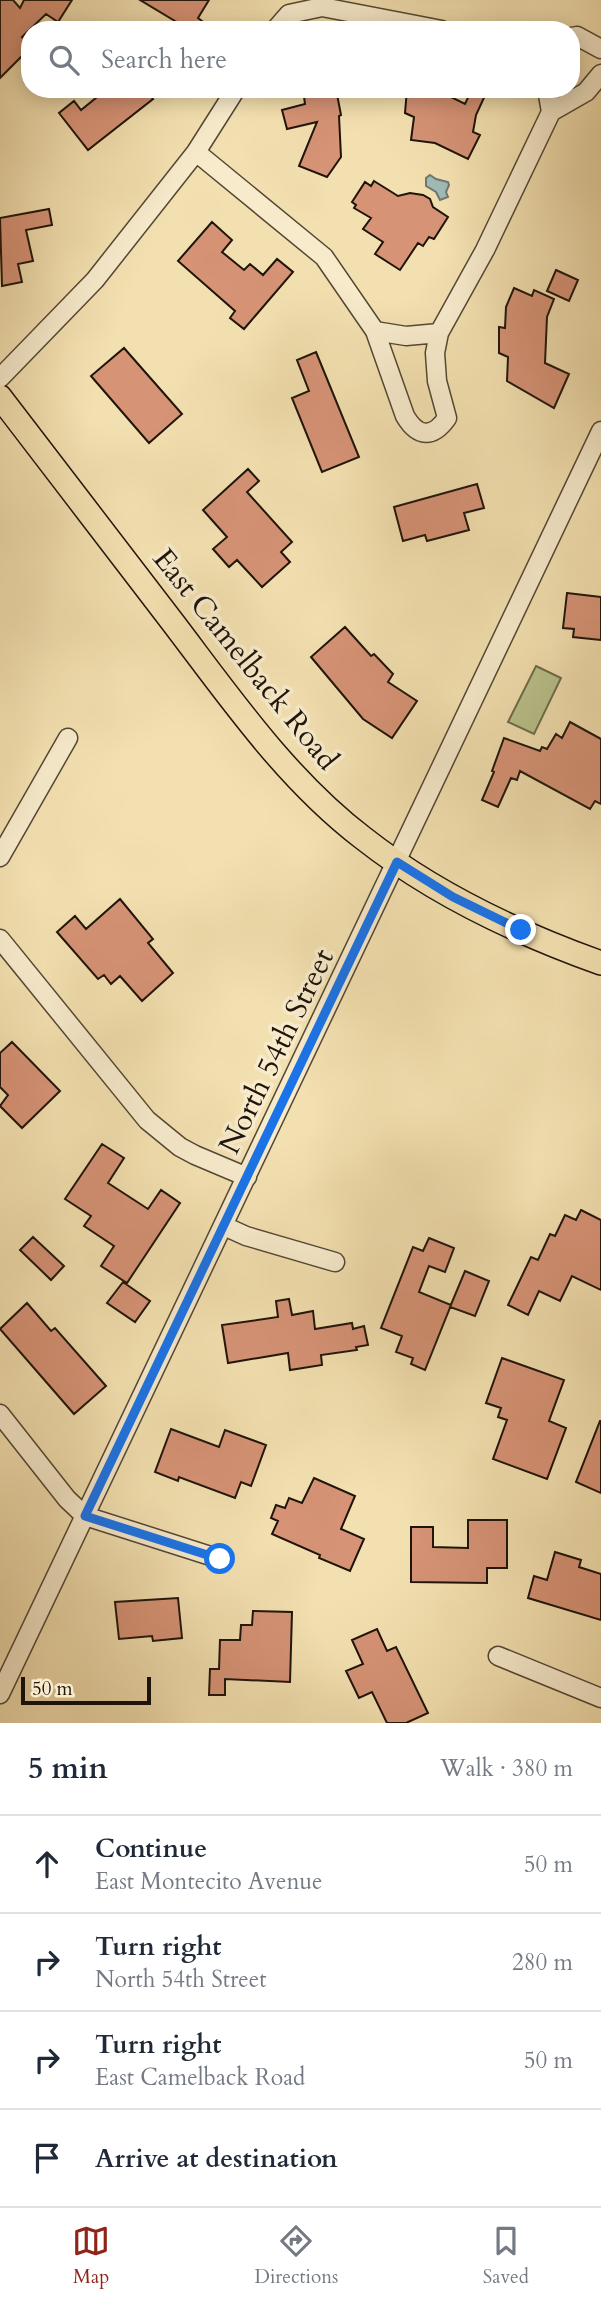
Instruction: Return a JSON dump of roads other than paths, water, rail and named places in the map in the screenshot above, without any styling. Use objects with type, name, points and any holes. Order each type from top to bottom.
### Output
[{"type":"main road","name":"East Camelback Road","points":[[0,397],[275,753],[337,817],[397,862],[486,914],[601,963]]},
{"type":"street","points":[[283,21],[289,15],[322,7],[395,21]]},
{"type":"street","points":[[580,38],[601,49]]},
{"type":"street","points":[[580,95],[601,74]]},
{"type":"street","points":[[0,378],[95,280],[196,152],[230,98]]},
{"type":"street","points":[[549,98],[551,112]]},
{"type":"street","points":[[196,152],[324,257],[375,331],[412,429],[425,433],[439,430],[447,418],[438,381],[435,353],[439,333],[485,250],[551,112],[576,98]]},
{"type":"street","points":[[375,331],[406,336],[439,333]]},
{"type":"street","name":"North 54th Street","points":[[0,1694],[601,431]]},
{"type":"street","points":[[0,857],[68,738]]},
{"type":"street","points":[[0,939],[147,1120],[194,1155],[247,1177]]},
{"type":"street","points":[[224,1226],[246,1236],[335,1262]]},
{"type":"street","points":[[0,1415],[67,1499],[85,1516],[220,1559]]},
{"type":"street","points":[[498,1656],[601,1698]]},
{"type":"water","points":[[430,175],[448,182],[448,197],[440,200],[436,192],[426,186],[426,178]]}]
